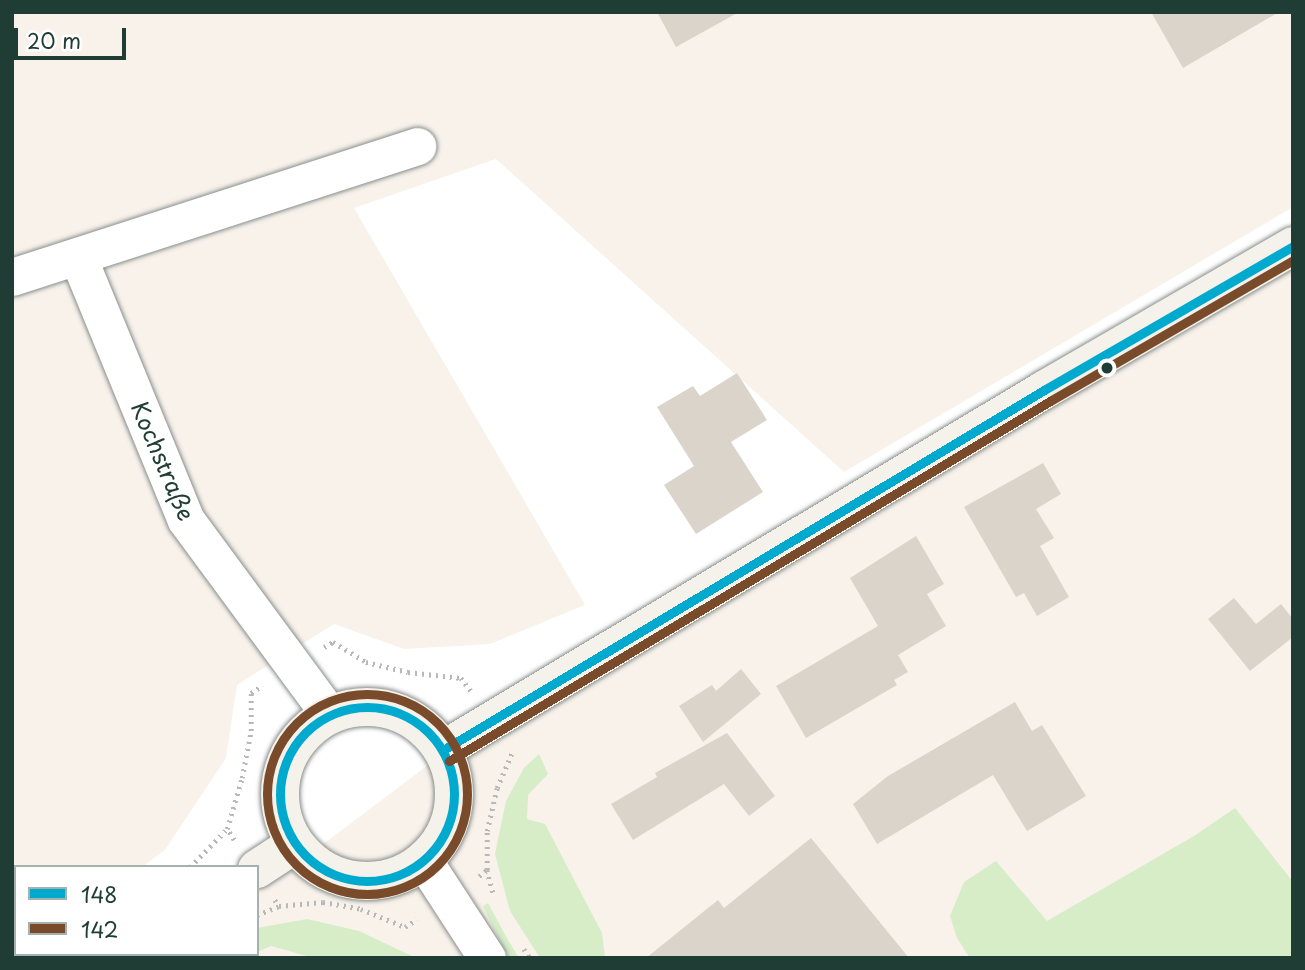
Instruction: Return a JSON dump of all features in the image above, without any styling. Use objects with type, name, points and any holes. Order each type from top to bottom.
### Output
[{"type":"main road","points":[[443,750],[1021,404],[1293,246]]},
{"type":"main road","points":[[380,706],[405,714],[427,729],[443,750],[452,772],[455,796],[451,820],[440,842],[424,860],[405,873],[382,880],[359,881],[336,876],[316,866],[295,844],[285,827],[279,801],[281,775],[290,750],[307,729],[328,714],[354,707],[380,706]]},
{"type":"main road","points":[[259,869],[295,844]]},
{"type":"street","points":[[12,277],[417,146]]},
{"type":"street","name":"Kochstraße","points":[[78,257],[186,520],[328,714]]},
{"type":"street","points":[[424,860],[487,958]]},
{"type":"path","points":[[192,865],[227,829],[249,743],[251,693],[333,642],[366,662],[408,672],[461,678],[513,751],[497,788],[487,831],[487,870],[405,927],[361,909],[323,902],[279,906],[259,914]]},
{"type":"path","points":[[227,829],[252,865]]},
{"type":"path","points":[[259,876],[279,906]]},
{"type":"shaded area","points":[[12,12],[1293,12],[1293,207],[844,472],[496,159],[354,208],[585,605],[490,644],[404,649],[334,624],[237,685],[226,758],[165,850],[145,865],[14,865],[14,956],[17,956],[12,958]]},
{"type":"shaded area","points":[[1293,254],[1293,958],[152,958],[259,956],[259,889],[294,866],[456,744]]},
{"type":"green space","points":[[539,754],[548,774],[528,795],[527,819],[545,824],[602,933],[605,958],[540,958],[510,911],[495,854],[506,801],[524,768]]},
{"type":"green space","points":[[1235,808],[1293,882],[1293,958],[970,958],[957,938],[950,916],[964,882],[996,861],[1047,921],[1194,836]]},
{"type":"green space","points":[[488,903],[519,958],[510,958],[502,946],[483,906]]},
{"type":"green space","points":[[307,919],[359,931],[416,958],[314,958],[271,946],[259,951],[259,928]]},
{"type":"building","points":[[657,12],[739,12],[676,47]]},
{"type":"building","points":[[1151,12],[1279,12],[1183,68]]},
{"type":"building","points":[[737,373],[767,420],[731,442],[763,492],[696,534],[664,485],[694,466],[657,407],[693,386],[700,396]]},
{"type":"building","points":[[1043,463],[1061,494],[1036,509],[1054,538],[1040,546],[1069,597],[1037,616],[1024,593],[1016,597],[964,507]]},
{"type":"building","points":[[916,536],[944,584],[927,594],[946,626],[898,655],[908,672],[894,680],[897,685],[806,738],[776,686],[878,626],[850,578]]},
{"type":"building","points":[[1234,598],[1256,624],[1281,604],[1293,619],[1293,637],[1250,671],[1208,619]]},
{"type":"building","points":[[741,669],[761,694],[703,742],[679,706],[712,685],[716,691]]},
{"type":"building","points":[[1015,702],[1032,731],[1042,725],[1086,796],[1027,831],[993,775],[877,844],[853,804],[888,776]]},
{"type":"building","points":[[727,733],[775,796],[749,816],[724,784],[633,840],[611,804],[657,777],[655,773]]},
{"type":"building","points":[[811,838],[909,958],[646,958],[718,900],[724,908]]},
{"type":"transit line","name":"148","points":[[443,750],[1044,390],[1293,246]]},
{"type":"transit line","name":"142","points":[[449,761],[1050,401],[1293,260]]},
{"type":"transit line","name":"142","points":[[367,694],[405,702],[438,723],[459,756],[467,794],[459,832],[438,865],[405,886],[367,894],[329,886],[296,865],[275,832],[267,794],[275,756],[296,723],[329,702],[367,694]]},
{"type":"transit line","name":"148","points":[[367,707],[400,713],[429,732],[448,761],[454,794],[448,827],[429,856],[400,875],[367,881],[334,875],[305,856],[286,827],[280,794],[286,761],[305,732],[334,713],[367,707]]}]
